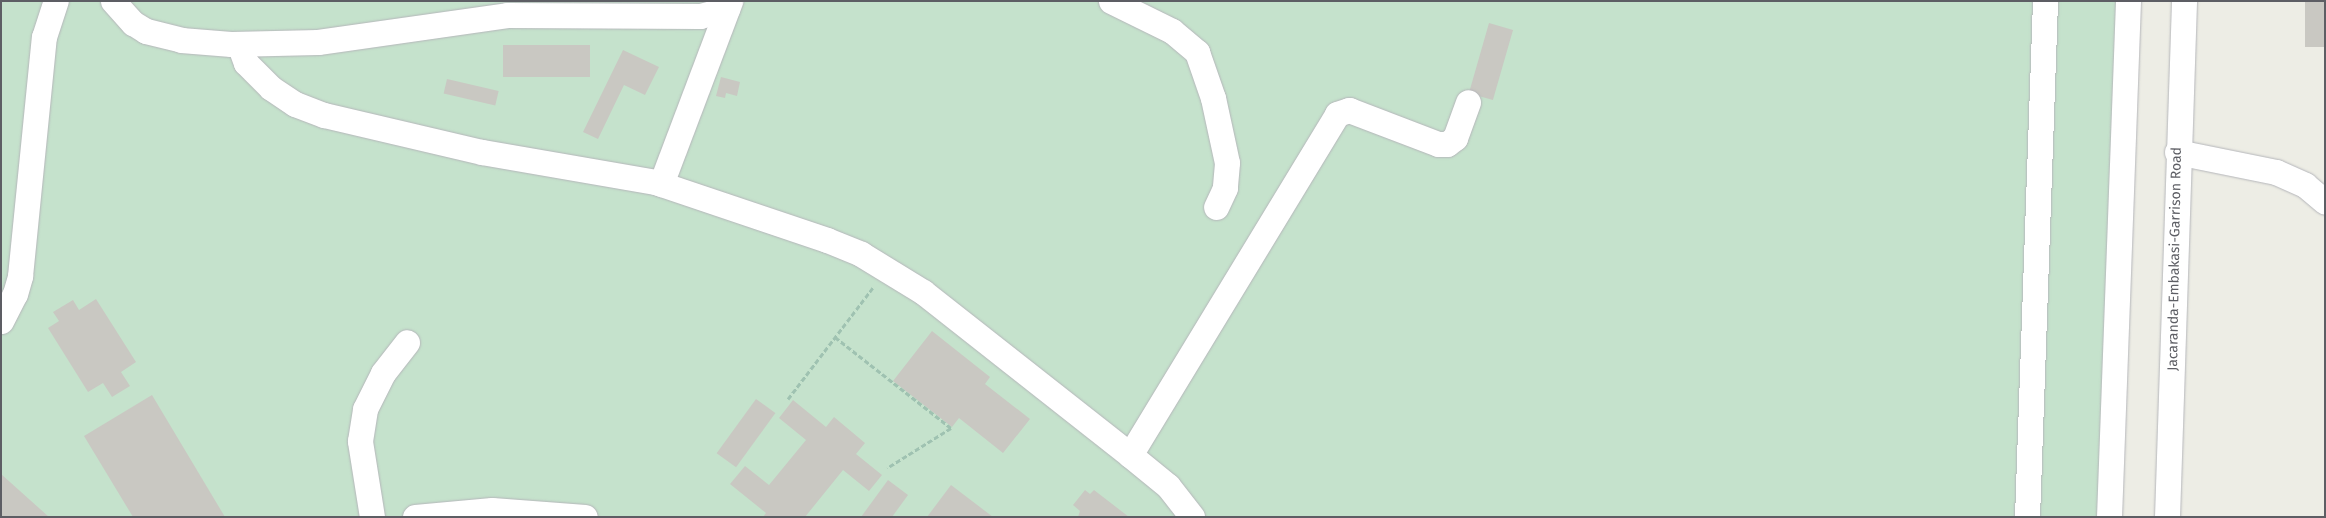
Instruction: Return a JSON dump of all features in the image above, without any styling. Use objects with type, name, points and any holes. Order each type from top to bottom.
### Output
[{"type":"street","points":[[1,321],[16,294],[20,276],[44,37],[56,1]]},
{"type":"street","points":[[113,1],[133,23],[161,36],[240,44],[318,42],[514,15],[700,16],[728,5]]},
{"type":"street","points":[[1111,1],[1172,31],[1197,52],[1213,98],[1227,163],[1225,188],[1216,207]]},
{"type":"street","points":[[2027,517],[2045,1]]},
{"type":"street","points":[[2109,517],[2128,1]]},
{"type":"street","name":"Jacaranda-Embakasi-Garrison Road","points":[[2166,517],[2177,152],[2184,1]]},
{"type":"street","points":[[661,184],[728,5]]},
{"type":"street","points":[[240,44],[246,63],[271,88],[295,104],[324,115],[482,152],[661,184],[827,240],[887,268],[923,292],[1168,486],[1192,517]]},
{"type":"street","points":[[1130,455],[1337,114],[1349,110],[1438,144],[1447,144],[1455,138],[1468,102]]},
{"type":"street","points":[[2177,152],[2276,172],[2305,185],[2325,202]]},
{"type":"street","points":[[372,517],[360,440],[365,408],[383,373],[407,342]]},
{"type":"street","points":[[415,517],[492,510],[585,517]]},
{"type":"path","points":[[788,399],[887,268]]},
{"type":"path","points":[[835,337],[951,428],[887,468]]},
{"type":"green space","points":[[1,1],[2118,1],[2118,517],[1,517]]},
{"type":"building","points":[[2305,1],[2325,1],[2325,47],[2305,47]]},
{"type":"building","points":[[1489,23],[1513,30],[1493,100],[1469,93]]},
{"type":"building","points":[[503,45],[590,45],[590,77],[503,77]]},
{"type":"building","points":[[623,50],[659,67],[645,95],[624,85],[598,139],[583,132]]},
{"type":"building","points":[[721,77],[740,82],[737,96],[726,93],[725,98],[716,96]]},
{"type":"building","points":[[447,79],[499,91],[495,106],[444,94]]},
{"type":"building","points":[[96,299],[136,362],[121,372],[130,386],[112,397],[103,383],[88,392],[48,328],[59,321],[53,312],[73,300],[79,310]]},
{"type":"building","points":[[932,331],[990,377],[985,384],[1030,419],[1003,453],[959,418],[952,427],[893,381]]},
{"type":"building","points":[[152,395],[225,517],[133,517],[84,436]]},
{"type":"building","points":[[756,399],[775,413],[736,467],[717,453]]},
{"type":"building","points":[[793,400],[826,427],[834,417],[865,443],[856,454],[882,475],[869,491],[843,470],[805,517],[763,517],[766,513],[730,484],[745,466],[769,485],[806,440],[779,418]]},
{"type":"building","points":[[1,474],[49,517],[1,517]]},
{"type":"building","points":[[888,480],[908,495],[892,517],[861,517]]},
{"type":"building","points":[[951,485],[993,517],[927,517]]},
{"type":"building","points":[[1085,490],[1090,494],[1094,490],[1129,517],[1078,517],[1080,511],[1073,505]]}]
